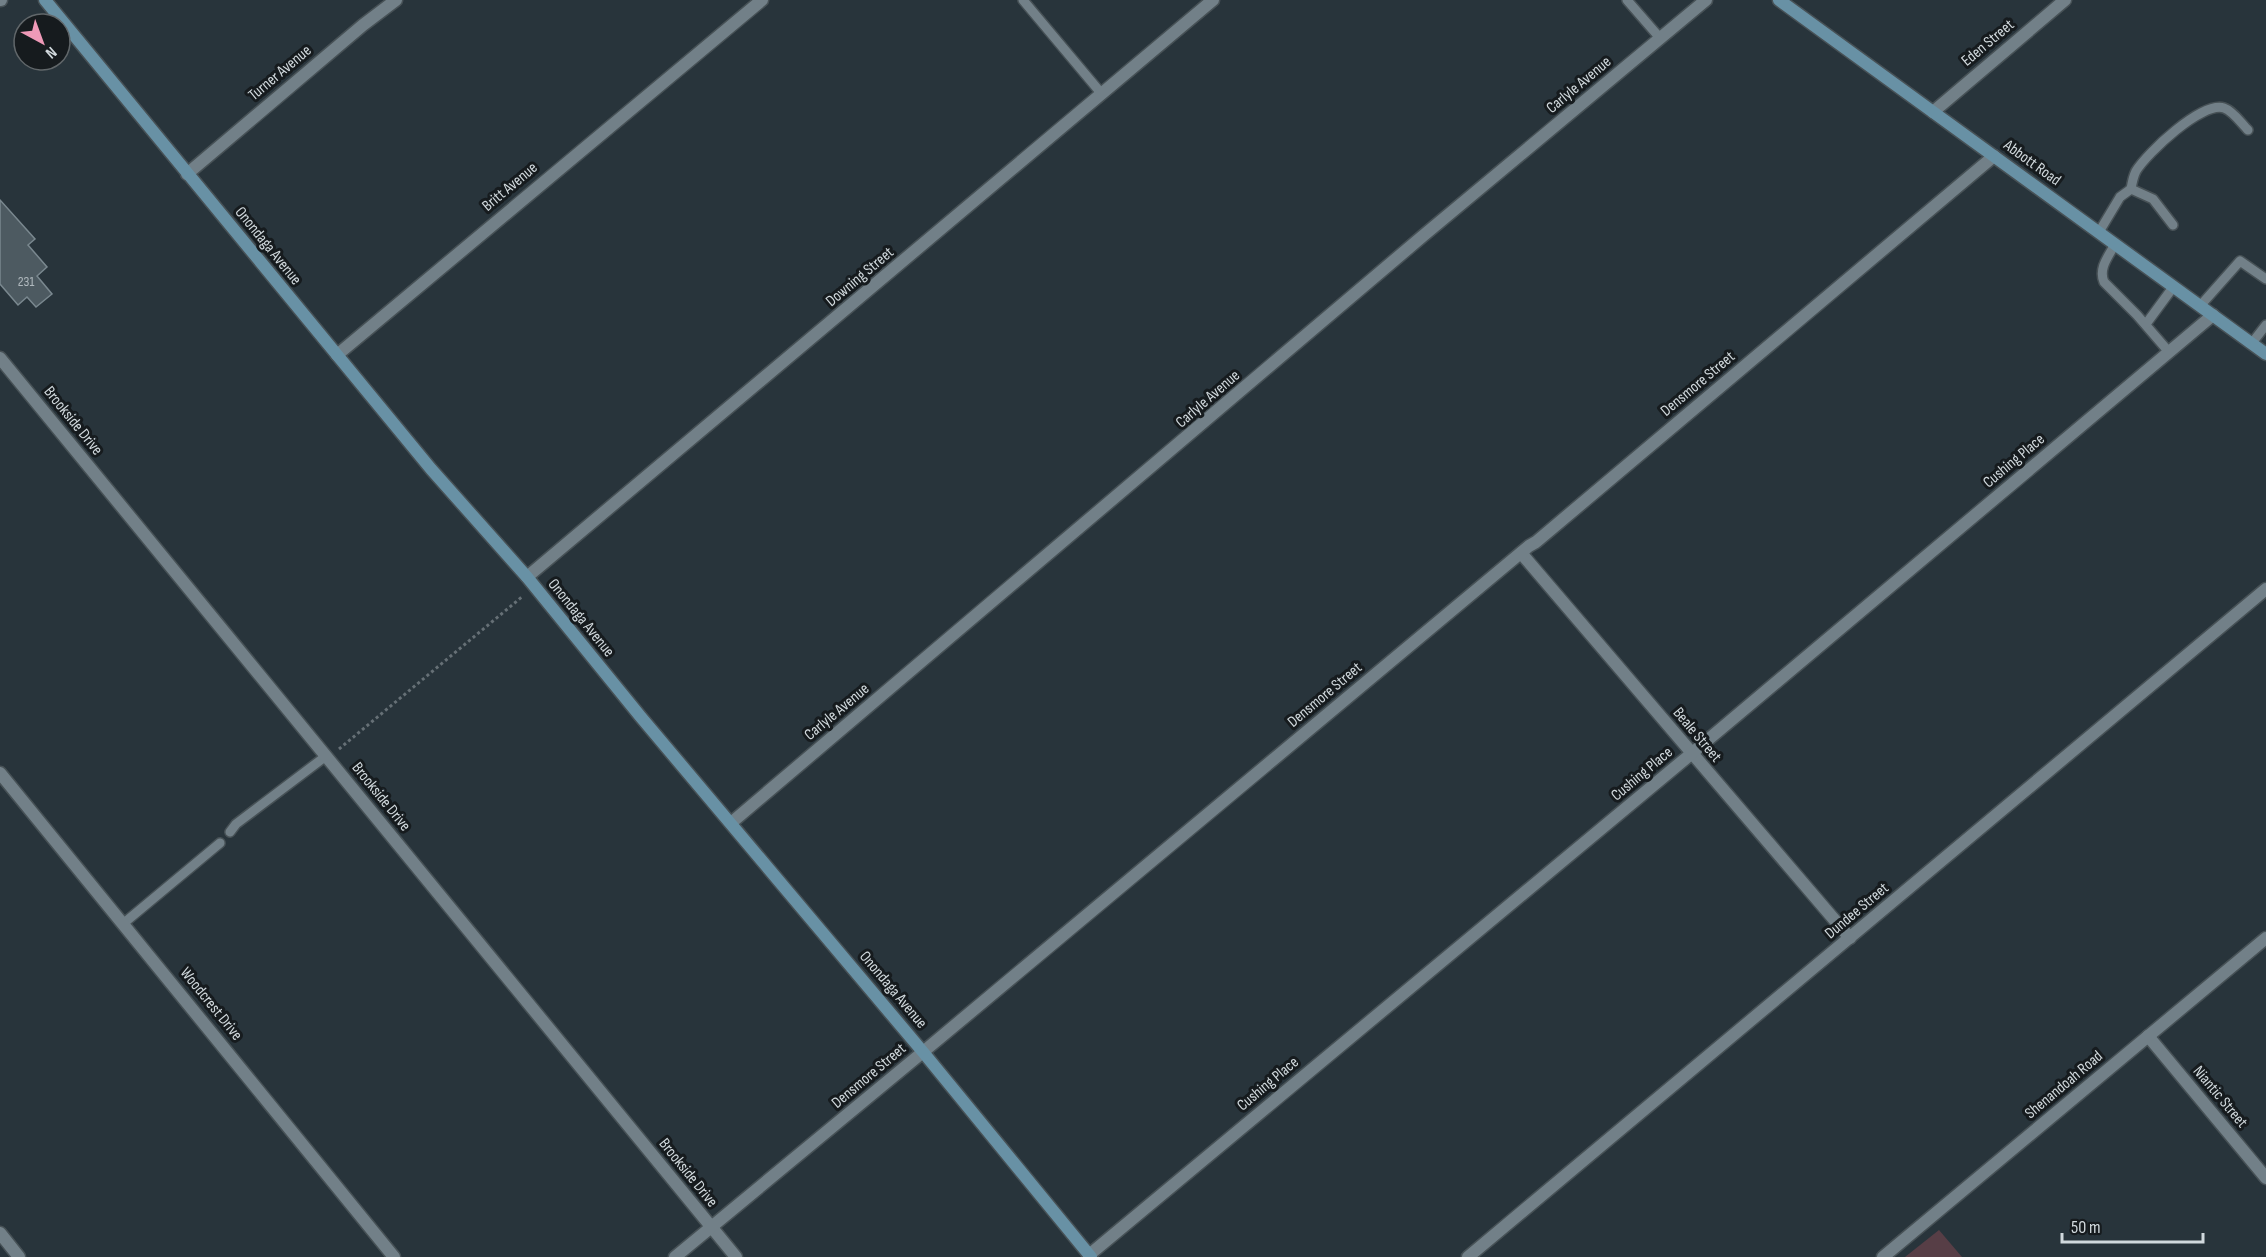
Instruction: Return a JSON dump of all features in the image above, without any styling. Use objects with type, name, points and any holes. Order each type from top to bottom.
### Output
[{"type":"street","name":"Onondaga Avenue","points":[[45,0],[336,355],[431,469],[527,577],[1090,1256]]},
{"type":"street","name":"Turner Avenue","points":[[187,174],[354,32],[396,0]]},
{"type":"street","name":"Britt Avenue","points":[[336,355],[762,0]]},
{"type":"street","name":"Carlyle Avenue","points":[[731,823],[1424,235],[1706,0]]},
{"type":"street","name":"Abbott Road","points":[[1779,0],[2266,354]]},
{"type":"street","name":"Eden Street","points":[[1933,112],[2065,0]]},
{"type":"street","name":"Downing Street","points":[[527,577],[877,285],[1209,1]]},
{"type":"street","name":"Densmore Street","points":[[675,1257],[1994,156]]},
{"type":"street","name":"Cushing Place","points":[[1090,1256],[2213,315]]},
{"type":"street","name":"Brookside Drive","points":[[0,358],[736,1257]]},
{"type":"street","name":"Beale Street","points":[[1521,553],[1850,938]]},
{"type":"street","name":"Dundee Street","points":[[1468,1257],[2266,589]]},
{"type":"street","name":"Woodcrest Drive","points":[[0,773],[394,1257]]},
{"type":"street","name":"Shenandoah Road","points":[[1883,1257],[2266,938]]},
{"type":"street","name":"Niantic Street","points":[[2148,1036],[2266,1178]]},
{"type":"street","points":[[0,1233],[19,1257]]},
{"type":"lane","points":[[1023,0],[1101,93]]},
{"type":"lane","points":[[1627,0],[1660,38]]},
{"type":"lane","points":[[2099,232],[2120,198],[2131,189],[2134,174],[2148,156],[2181,126],[2203,112],[2216,107],[2225,108],[2247,130]]},
{"type":"lane","points":[[2131,189],[2153,199],[2173,225]]},
{"type":"lane","points":[[2115,244],[2102,268],[2101,276],[2169,352]]},
{"type":"lane","points":[[2200,306],[2240,261],[2266,279]]},
{"type":"lane","points":[[2146,324],[2174,286]]},
{"type":"lane","points":[[2252,343],[2266,325]]},
{"type":"lane","points":[[230,832],[236,824],[326,756]]},
{"type":"lane","points":[[124,923],[220,843]]},
{"type":"path","points":[[326,756],[339,749],[525,595],[527,577]]},
{"type":"shaded area","points":[[1939,1230],[1962,1257],[1905,1257]]},
{"type":"building","points":[[0,200],[35,239],[28,245],[47,267],[37,276],[52,294],[36,307],[27,297],[18,305],[0,284]]}]
